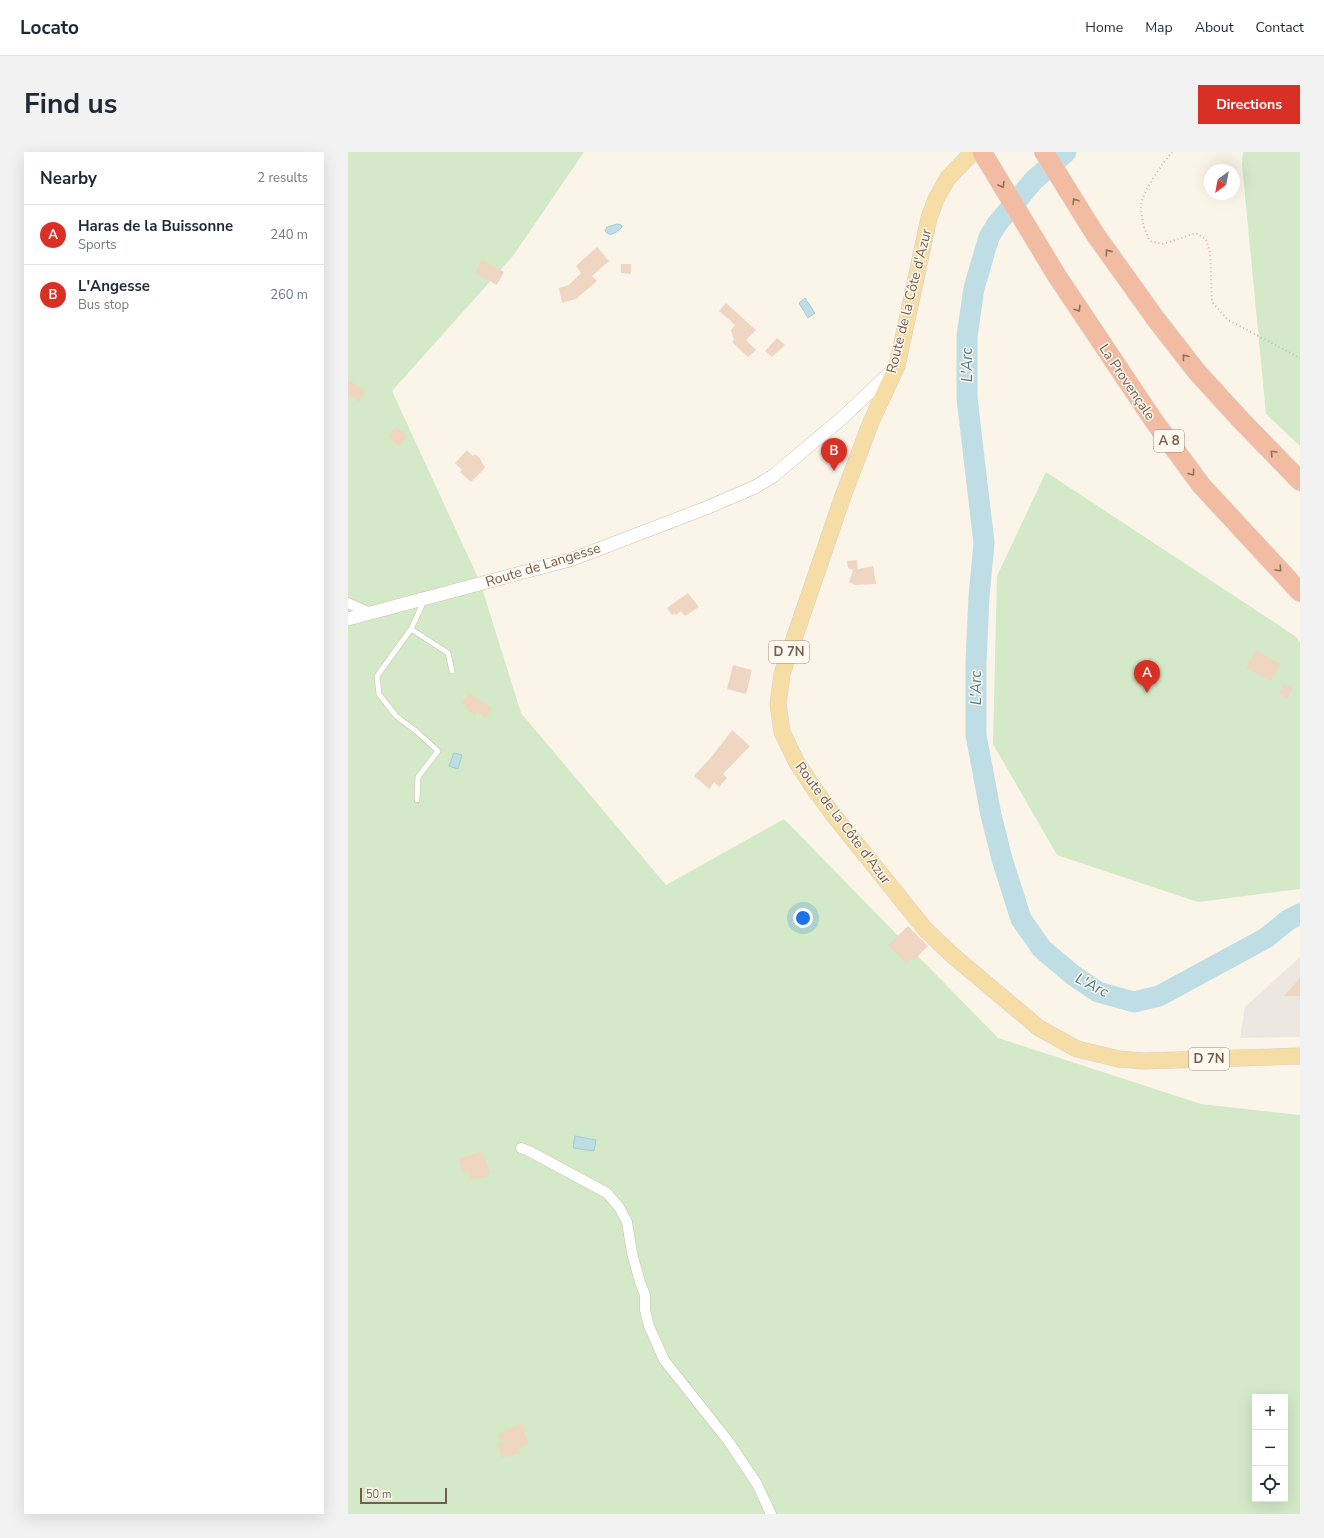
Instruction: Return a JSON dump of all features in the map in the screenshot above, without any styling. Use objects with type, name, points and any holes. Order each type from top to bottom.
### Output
[{"type":"highway","name":"La Provençale","points":[[982,152],[1056,276],[1154,421],[1201,485],[1300,592]]},
{"type":"highway","points":[[1044,152],[1095,234],[1155,318],[1197,372],[1300,481]]},
{"type":"main road","name":"Route de la Côte d'Azur","points":[[973,152],[948,178],[936,199],[931,212],[897,366],[871,422],[843,496],[782,674],[778,704],[782,732],[796,761],[815,790],[925,929],[951,954],[1038,1028],[1077,1049],[1118,1058]]},
{"type":"main road","name":"D 7N","points":[[1118,1058],[1300,1046]]},
{"type":"main road","name":"D 7N","points":[[1118,1058],[1144,1062],[1300,1056]]},
{"type":"street","name":"Route de Langesse","points":[[348,619],[573,559],[706,508],[755,487],[773,476],[835,424],[897,366]]},
{"type":"street","points":[[348,603],[370,613]]},
{"type":"street","points":[[520,1148],[529,1151],[607,1193],[619,1207],[626,1222],[632,1253],[640,1282],[646,1295],[645,1310],[656,1346],[664,1360],[729,1442],[757,1484],[771,1514]]},
{"type":"lane","points":[[417,800],[418,777],[438,751],[416,731],[396,716],[379,694],[377,676],[411,629],[425,598]]},
{"type":"lane","points":[[411,629],[448,653],[452,672]]},
{"type":"path","points":[[1172,152],[1161,165],[1141,204],[1143,226],[1150,241],[1163,244],[1196,233],[1206,239],[1210,253],[1212,302],[1228,320],[1300,358]]},
{"type":"shaded area","points":[[1300,957],[1300,1037],[1240,1038],[1245,1007]]},
{"type":"green space","points":[[348,152],[584,152],[513,256],[392,391],[480,582],[521,713],[666,885],[784,819],[998,1038],[1201,1104],[1300,1115],[1300,1514],[348,1514]]},
{"type":"green space","points":[[1243,152],[1300,152],[1300,446],[1266,414],[1242,164]]},
{"type":"green space","points":[[1046,472],[1295,636],[1300,642],[1300,889],[1198,902],[1057,855],[993,744],[997,576]]},
{"type":"water","points":[[617,224],[621,225],[622,227],[616,232],[609,234],[605,231],[607,227]]},
{"type":"water","points":[[805,298],[815,313],[808,318],[799,303]]},
{"type":"water","points":[[454,753],[462,755],[458,769],[449,766]]},
{"type":"water","points":[[575,1136],[596,1140],[594,1151],[573,1148]]},
{"type":"building","points":[[597,247],[609,261],[592,276],[597,281],[576,299],[562,303],[559,288],[569,285],[581,273],[576,266]]},
{"type":"building","points":[[482,260],[504,272],[497,285],[475,273]]},
{"type":"building","points":[[621,264],[631,264],[631,274],[621,273]]},
{"type":"building","points":[[726,303],[756,330],[746,340],[756,350],[748,357],[732,342],[734,340],[731,330],[735,325],[719,311]]},
{"type":"building","points":[[777,338],[785,345],[772,357],[765,351]]},
{"type":"building","points":[[348,380],[365,390],[359,402],[348,395]]},
{"type":"building","points":[[396,427],[408,436],[399,446],[388,437]]},
{"type":"building","points":[[467,450],[473,456],[475,454],[480,458],[485,468],[471,482],[460,472],[462,470],[455,463]]},
{"type":"building","points":[[857,560],[858,569],[873,566],[876,584],[855,585],[849,582],[853,570],[848,568],[847,561]]},
{"type":"building","points":[[688,593],[699,607],[685,616],[681,611],[676,615],[672,615],[667,608]]},
{"type":"building","points":[[1256,650],[1280,664],[1271,681],[1246,668]]},
{"type":"building","points":[[733,665],[752,670],[746,694],[727,689]]},
{"type":"building","points":[[1284,684],[1293,689],[1287,699],[1279,694]]},
{"type":"building","points":[[469,693],[492,708],[486,718],[477,712],[475,715],[464,708],[466,705],[462,703]]},
{"type":"building","points":[[732,730],[750,746],[723,774],[727,778],[719,787],[714,782],[709,789],[694,776],[713,755]]},
{"type":"building","points":[[908,926],[928,946],[913,961],[911,959],[907,964],[888,945]]},
{"type":"building","points":[[1300,978],[1300,996],[1284,996]]},
{"type":"building","points":[[482,1151],[490,1173],[486,1178],[471,1179],[468,1171],[463,1173],[458,1159]]},
{"type":"building","points":[[522,1423],[526,1431],[524,1432],[529,1444],[518,1449],[520,1453],[509,1457],[508,1455],[502,1458],[497,1444],[510,1439],[501,1441],[498,1434]]},
{"type":"waterway","name":"L'Arc","points":[[1066,152],[1034,180],[997,224],[989,237],[974,288],[967,336],[967,398],[984,543],[979,596],[976,662],[976,735],[991,815],[1002,859],[1021,919],[1042,949],[1073,975],[1098,992],[1134,1002],[1159,996],[1266,938],[1288,920],[1300,914]]},
{"type":"place","name":"L'Angesse","points":[[834,471]]},
{"type":"place","name":"Haras de la Buissonne","points":[[1147,693]]}]
